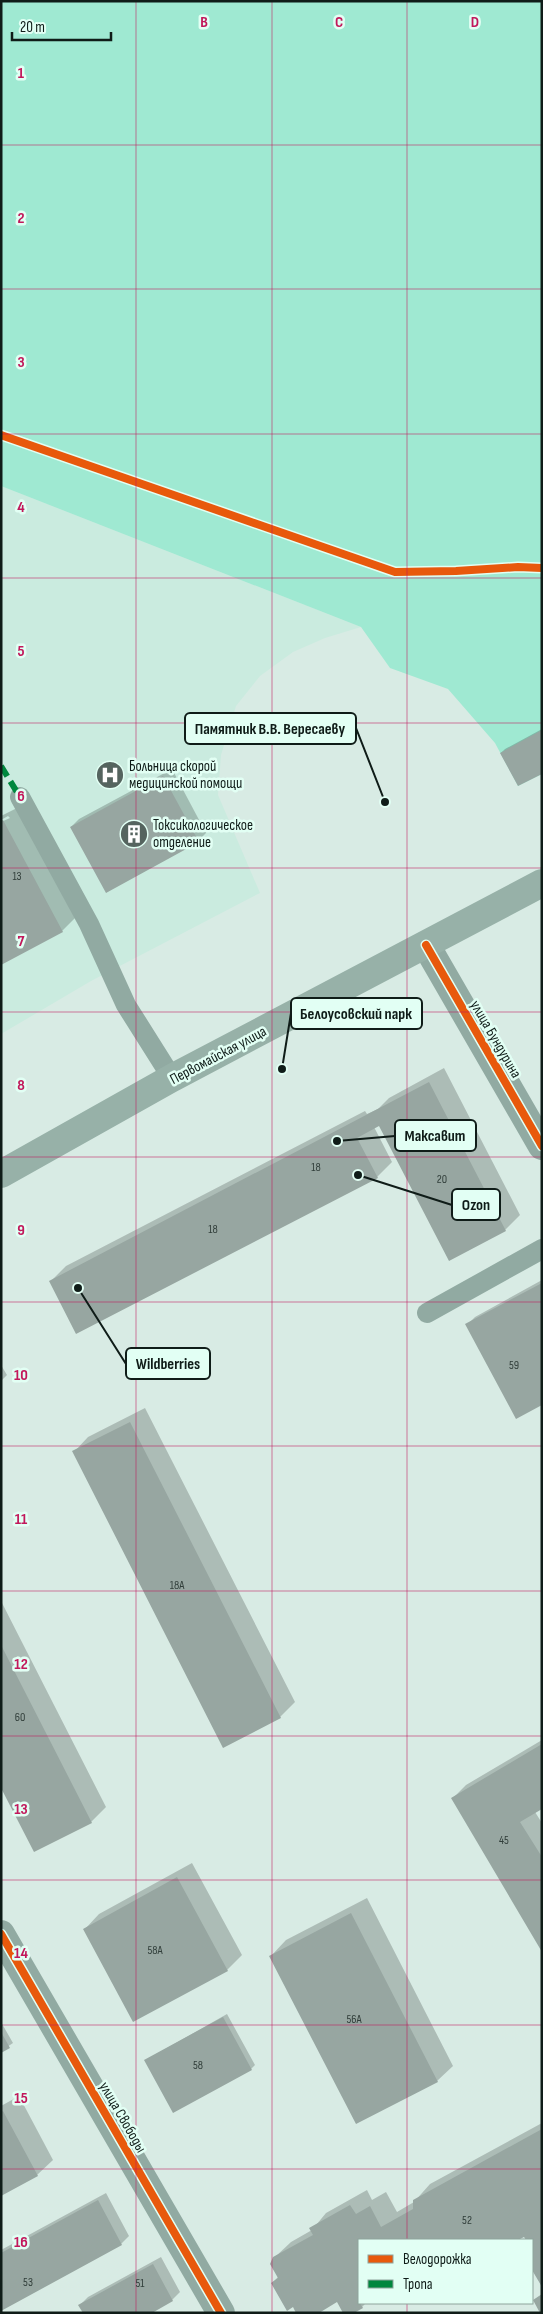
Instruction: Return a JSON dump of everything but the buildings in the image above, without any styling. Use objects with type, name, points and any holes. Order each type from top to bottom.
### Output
[{"type":"main road","name":"Первомайская улица","points":[[1,1174],[172,1078],[542,883]]},
{"type":"street","name":"улица Бундурина","points":[[426,945],[542,1146]]},
{"type":"street","name":"улица Свободы","points":[[1,1934],[221,2313]]},
{"type":"lane","points":[[20,797],[89,924],[126,1005],[172,1078]]},
{"type":"lane","points":[[427,1312],[542,1249]]},
{"type":"shaded area","name":"Больница скорой медицинской помощи","points":[[1,486],[361,627],[325,638],[293,652],[260,676],[236,706],[221,755],[218,795],[260,893],[91,981],[1,1034]]},
{"type":"green space","points":[[1,1],[542,1],[542,774],[518,786],[495,743],[448,689],[390,668],[361,627],[1,486]]},
{"type":"marked path","points":[[1,766],[20,797]]},
{"type":"cycle path","points":[[1,435],[395,572],[518,567],[542,568]]},
{"type":"cycle path","points":[[426,945],[542,1146]]},
{"type":"cycle path","points":[[1,1934],[221,2313]]},
{"type":"place","name":"Больница скорой медицинской помощи","points":[[110,775]]},
{"type":"place","name":"Памятник В.В. Вересаеву","points":[[385,802]]},
{"type":"place","name":"Токсикологическое отделение","points":[[134,834]]},
{"type":"place","name":"Белоусовский парк","points":[[282,1069]]},
{"type":"place","name":"Максавит","points":[[337,1141]]},
{"type":"place","name":"Ozon","points":[[358,1175]]},
{"type":"place","name":"Wildberries","points":[[78,1288]]}]
